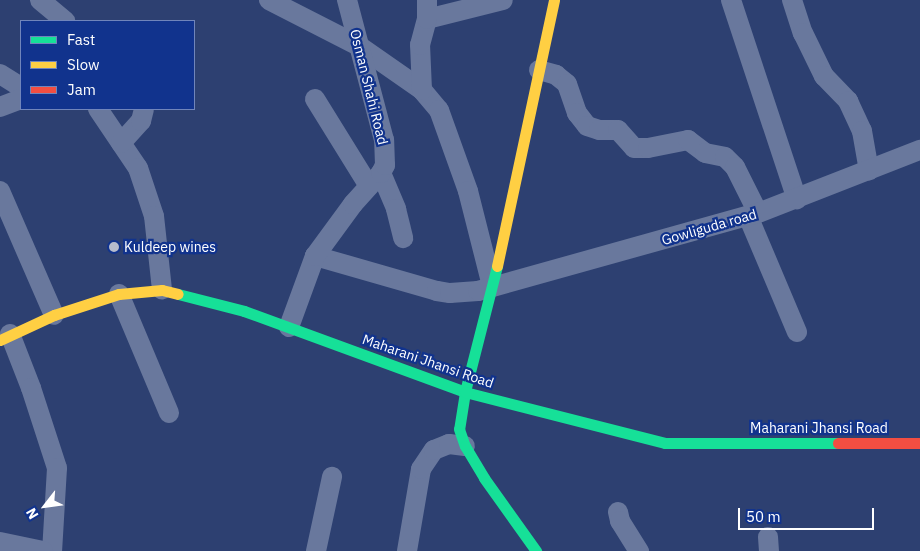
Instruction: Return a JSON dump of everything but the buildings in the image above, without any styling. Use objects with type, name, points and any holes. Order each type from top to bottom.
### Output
[{"type":"street","points":[[40,0],[64,20]]},
{"type":"street","points":[[269,0],[359,46],[422,90],[439,110],[457,156],[492,288]]},
{"type":"street","name":"Osman Shahi Road","points":[[289,327],[316,256],[385,165],[384,140],[347,0]]},
{"type":"street","points":[[422,90],[420,45],[427,10],[503,0]]},
{"type":"street","points":[[536,551],[484,478],[465,446],[459,428],[465,392],[492,288],[554,0]]},
{"type":"street","points":[[731,0],[797,199]]},
{"type":"street","points":[[792,0],[803,33],[824,76],[848,101],[862,131],[869,170]]},
{"type":"street","points":[[539,70],[556,75],[567,84],[577,113],[587,126],[598,130],[618,130],[634,148],[648,148],[688,140],[705,154],[725,157],[735,167],[797,332]]},
{"type":"street","points":[[0,74],[20,85]]},
{"type":"street","points":[[0,108],[20,99]]},
{"type":"street","points":[[315,99],[396,209],[403,238]]},
{"type":"street","points":[[99,110],[138,168],[154,216],[162,290]]},
{"type":"street","points":[[121,143],[141,121],[144,110]]},
{"type":"street","name":"Gowliguda road","points":[[316,256],[444,292],[478,291],[753,215],[920,150]]},
{"type":"street","points":[[0,191],[54,315]]},
{"type":"street","name":"Maharani Jhansi Road","points":[[5,337],[54,315],[119,294],[162,290],[244,311],[465,392],[665,443],[920,443]]},
{"type":"street","points":[[119,294],[169,413]]},
{"type":"street","points":[[5,337],[31,388],[57,468],[52,551]]},
{"type":"street","points":[[407,551],[421,469],[434,450],[449,444],[465,446]]},
{"type":"street","points":[[316,551],[332,477]]},
{"type":"street","points":[[618,512],[620,521],[639,551]]},
{"type":"street","points":[[0,542],[43,551]]},
{"type":"traffic: fast","points":[[497,266],[465,392],[459,429],[465,446],[484,478],[536,551]]},
{"type":"traffic: fast","points":[[178,294],[244,311],[465,392],[665,443],[838,443]]},
{"type":"traffic: slow","points":[[497,266],[554,0]]},
{"type":"traffic: slow","points":[[0,340],[54,315],[119,294],[162,290],[178,294]]},
{"type":"traffic: jam","points":[[838,443],[920,443]]},
{"type":"place","name":"Kuldeep wines","points":[[114,247]]}]
